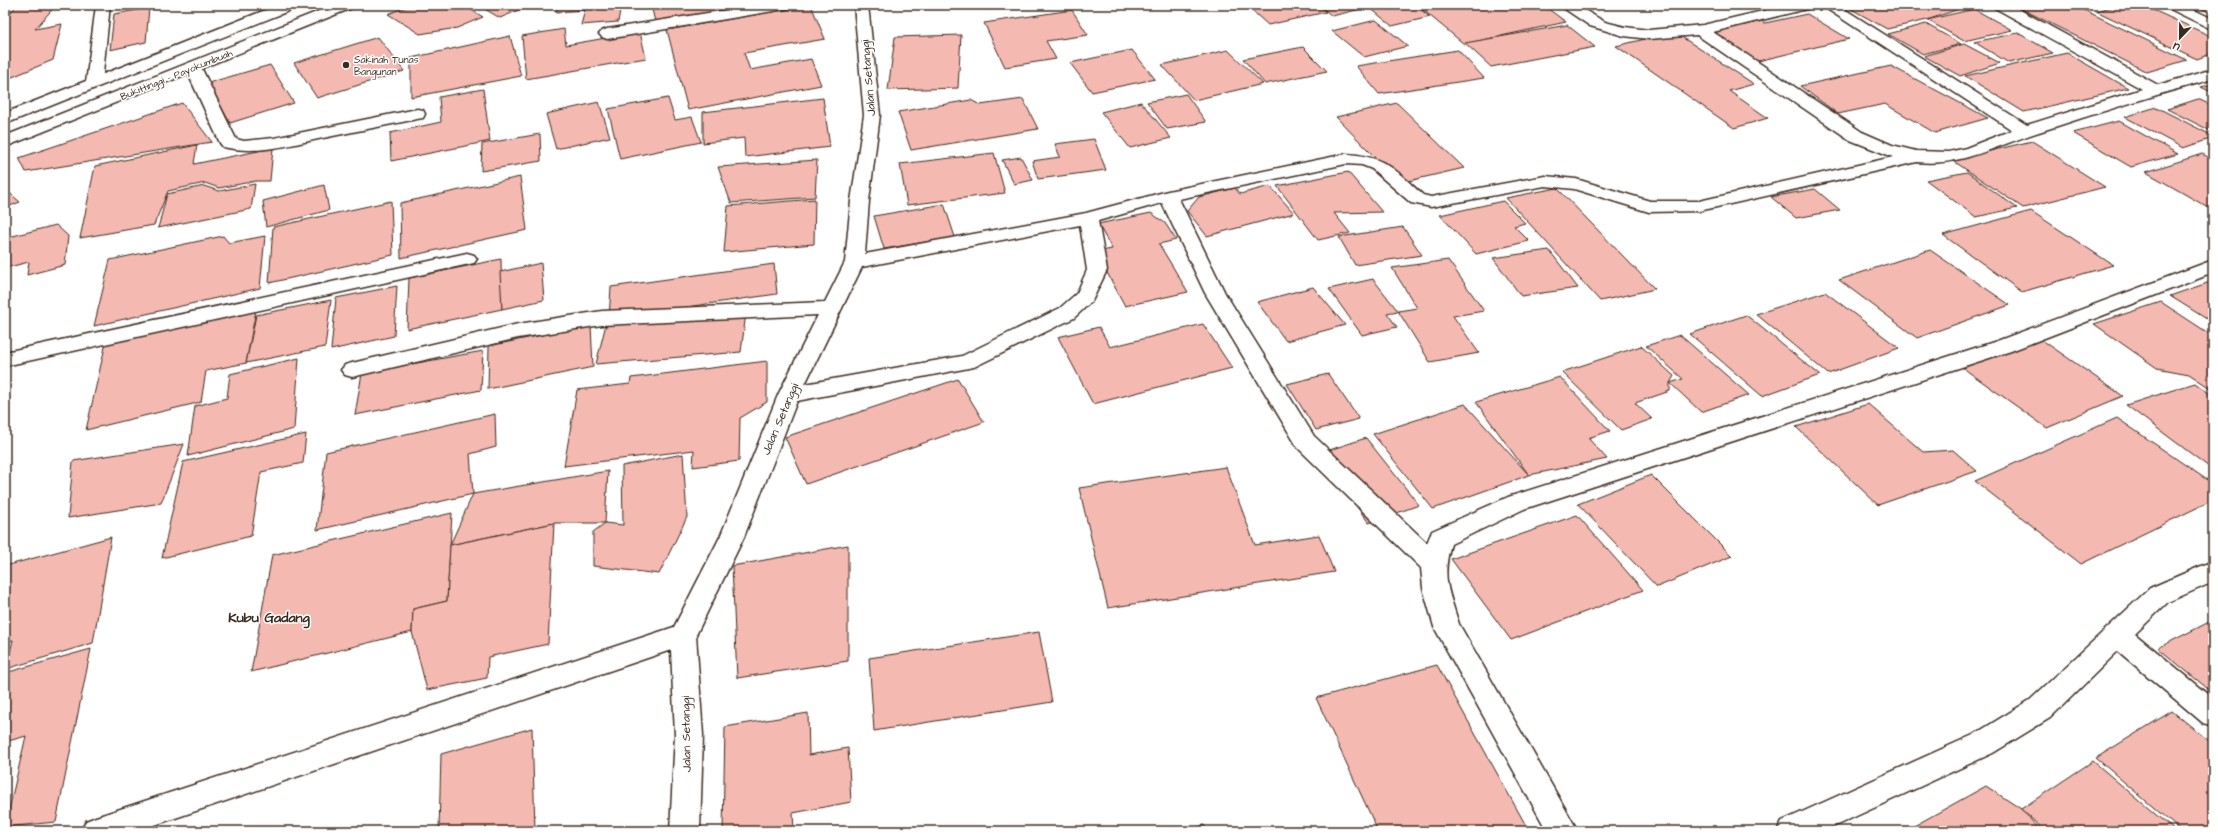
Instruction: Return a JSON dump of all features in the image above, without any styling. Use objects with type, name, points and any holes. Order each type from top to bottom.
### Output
[{"type":"main road","points":[[94,83],[103,5]]},
{"type":"main road","name":"Bukittinggi - Payokumbuah","points":[[5,119],[292,5]]},
{"type":"main road","points":[[607,34],[785,5]]},
{"type":"main road","name":"Jalan Setanggi","points":[[685,831],[689,736],[683,635],[732,536],[788,395],[855,262],[860,201],[872,115],[861,5]]},
{"type":"main road","points":[[1566,5],[1600,25],[1624,32],[1653,34],[1700,30],[1806,5]]},
{"type":"main road","points":[[1828,5],[2025,131]]},
{"type":"main road","points":[[2000,5],[2156,90]]},
{"type":"main road","points":[[2173,5],[2213,25]]},
{"type":"main road","name":"Bukittinggi - Payokumbuah","points":[[5,142],[193,67],[338,6]]},
{"type":"main road","points":[[1700,30],[1856,136],[1879,148],[1915,157],[1938,158],[1961,155],[2025,131],[2156,90],[2213,74]]},
{"type":"main road","points":[[193,67],[229,143],[244,146],[274,143],[417,114]]},
{"type":"main road","points":[[855,262],[1088,218],[1168,196],[1346,159],[1365,160],[1378,165],[1417,199],[1431,202],[1545,181],[1560,181],[1648,207],[1700,206],[1915,157]]},
{"type":"main road","points":[[1168,196],[1215,293],[1306,442],[1433,564]]},
{"type":"main road","points":[[788,395],[967,362],[1067,312],[1085,296],[1097,270],[1088,218]]},
{"type":"main road","points":[[5,359],[467,259]]},
{"type":"main road","points":[[1563,831],[1447,626],[1435,588],[1433,564],[1441,538],[1516,503],[2004,346],[2213,266]]},
{"type":"main road","points":[[352,370],[518,331],[602,318],[832,308]]},
{"type":"main road","points":[[1792,831],[1983,744],[2040,708],[2118,636],[2159,595],[2213,571]]},
{"type":"main road","points":[[96,831],[683,635]]},
{"type":"main road","points":[[2118,636],[2213,714]]},
{"type":"building","points":[[17,5],[56,5],[35,29],[62,24],[53,60],[5,80],[5,19]]},
{"type":"building","points":[[411,5],[463,5],[483,17],[457,28],[420,34],[388,14]]},
{"type":"building","points":[[478,5],[531,5],[500,18]]},
{"type":"building","points":[[558,5],[621,5],[618,22],[581,25],[585,10],[556,12]]},
{"type":"building","points":[[651,5],[764,5],[655,22]]},
{"type":"building","points":[[811,5],[825,39],[744,53],[750,70],[811,59],[821,85],[688,110],[667,30]]},
{"type":"building","points":[[1246,5],[1318,5],[1326,12],[1268,25]]},
{"type":"building","points":[[1319,5],[1415,5],[1430,17],[1392,26],[1369,7],[1332,16]]},
{"type":"building","points":[[1417,5],[1543,5],[1566,22],[1464,44]]},
{"type":"building","points":[[1844,5],[1960,5],[1965,7],[1927,20],[1887,29]]},
{"type":"building","points":[[2014,5],[2074,5],[2187,60],[2147,72]]},
{"type":"building","points":[[2118,5],[2142,5],[2213,37],[2213,53],[2197,59],[2096,11]]},
{"type":"building","points":[[2193,5],[2213,5],[2213,14]]},
{"type":"building","points":[[149,8],[146,42],[110,50],[114,14]]},
{"type":"building","points":[[1974,9],[2012,30],[1964,41],[1927,20]]},
{"type":"building","points":[[1072,10],[1088,35],[1046,41],[1056,59],[1005,67],[984,23]]},
{"type":"building","points":[[1807,14],[1849,39],[1754,62],[1706,31],[1758,19],[1765,23]]},
{"type":"building","points":[[1376,20],[1408,46],[1364,57],[1332,31]]},
{"type":"building","points":[[1926,24],[1961,44],[1923,54],[1888,34]]},
{"type":"building","points":[[1567,25],[1595,47],[1491,67],[1465,43]]},
{"type":"building","points":[[564,29],[566,45],[640,32],[646,58],[526,79],[522,36]]},
{"type":"building","points":[[1674,32],[1754,84],[1729,91],[1768,118],[1734,128],[1616,46]]},
{"type":"building","points":[[2018,33],[2053,53],[2009,63],[1974,42]]},
{"type":"building","points":[[961,35],[958,88],[888,90],[895,37]]},
{"type":"building","points":[[510,36],[521,76],[411,97],[411,58]]},
{"type":"building","points":[[378,37],[404,71],[317,98],[294,63]]},
{"type":"building","points":[[1964,44],[2000,63],[1960,76],[1924,56]]},
{"type":"building","points":[[1303,47],[1327,71],[1265,84],[1243,59]]},
{"type":"building","points":[[1132,50],[1155,79],[1092,92],[1070,63]]},
{"type":"building","points":[[1228,50],[1263,84],[1194,100],[1162,65]]},
{"type":"building","points":[[1458,50],[1484,78],[1379,94],[1356,66]]},
{"type":"building","points":[[2067,53],[2128,88],[2024,112],[1965,76]]},
{"type":"building","points":[[270,65],[294,103],[230,123],[208,83]]},
{"type":"building","points":[[1891,66],[1988,118],[1935,133],[1885,104],[1838,114],[1800,86]]},
{"type":"building","points":[[2213,84],[2213,93],[2201,87]]},
{"type":"building","points":[[483,89],[490,141],[391,161],[390,133],[441,122],[439,97]]},
{"type":"building","points":[[1186,94],[1206,122],[1167,129],[1147,102]]},
{"type":"building","points":[[668,98],[675,120],[692,117],[701,142],[620,159],[608,109]]},
{"type":"building","points":[[823,98],[830,147],[745,157],[744,138],[703,143],[703,112]]},
{"type":"building","points":[[1023,99],[1038,129],[911,150],[898,112],[971,100],[980,105]]},
{"type":"building","points":[[2198,99],[2213,106],[2213,132],[2167,109]]},
{"type":"building","points":[[599,102],[610,137],[556,149],[546,114]]},
{"type":"building","points":[[1141,102],[1171,138],[1130,148],[1101,112]]},
{"type":"building","points":[[182,103],[212,142],[26,172],[19,158]]},
{"type":"building","points":[[1397,103],[1464,168],[1400,183],[1336,117]]},
{"type":"building","points":[[2156,107],[2213,136],[2213,138],[2183,148],[2125,117]]},
{"type":"building","points":[[2119,121],[2178,154],[2131,167],[2073,133]]},
{"type":"building","points":[[540,134],[541,161],[481,171],[482,144]]},
{"type":"building","points":[[1094,139],[1106,170],[1038,179],[1032,161],[1060,157],[1055,144]]},
{"type":"building","points":[[2032,141],[2105,187],[2023,208],[1952,160]]},
{"type":"building","points":[[197,145],[194,164],[273,148],[270,181],[256,181],[219,188],[205,183],[168,191],[154,225],[80,238],[95,166]]},
{"type":"building","points":[[994,153],[1005,193],[907,205],[900,164]]},
{"type":"building","points":[[2202,154],[2213,161],[2213,206],[2209,208],[2146,172]]},
{"type":"building","points":[[1021,157],[1033,180],[1014,184],[1002,160]]},
{"type":"building","points":[[817,160],[815,197],[731,203],[718,167]]},
{"type":"building","points":[[1348,172],[1382,212],[1334,213],[1350,233],[1318,240],[1277,186]]},
{"type":"building","points":[[1967,172],[2017,208],[1976,217],[1926,180]]},
{"type":"building","points":[[520,177],[527,230],[401,258],[400,203]]},
{"type":"building","points":[[255,184],[251,209],[158,228],[167,194],[204,186],[219,191]]},
{"type":"building","points":[[324,185],[329,210],[266,227],[263,201]]},
{"type":"building","points":[[1270,186],[1294,213],[1207,236],[1187,211],[1199,197],[1235,188],[1240,194]]},
{"type":"building","points":[[1557,188],[1655,289],[1600,301],[1506,198]]},
{"type":"building","points":[[5,189],[20,202],[5,208]]},
{"type":"building","points":[[1815,189],[1840,210],[1796,218],[1771,197]]},
{"type":"building","points":[[815,199],[814,244],[724,252],[728,206]]},
{"type":"building","points":[[391,201],[393,255],[269,283],[273,227]]},
{"type":"building","points":[[1503,201],[1525,223],[1514,226],[1529,241],[1476,254],[1440,215]]},
{"type":"building","points":[[944,204],[955,237],[884,249],[874,216]]},
{"type":"building","points":[[2031,211],[2113,265],[2022,292],[1943,235]]},
{"type":"building","points":[[1151,213],[1165,223],[1176,240],[1159,244],[1188,292],[1125,306],[1096,252],[1112,249],[1098,224]]},
{"type":"building","points":[[56,225],[68,236],[65,265],[27,275],[29,262],[5,268],[5,238]]},
{"type":"building","points":[[1403,227],[1422,255],[1355,265],[1339,237]]},
{"type":"building","points":[[223,236],[229,243],[265,236],[260,288],[94,326],[110,260]]},
{"type":"building","points":[[1549,250],[1578,288],[1521,296],[1493,258]]},
{"type":"building","points":[[1930,250],[2010,305],[1917,338],[1839,280]]},
{"type":"building","points":[[501,259],[502,309],[407,329],[409,278]]},
{"type":"building","points":[[1448,260],[1484,311],[1453,316],[1479,353],[1430,362],[1398,311],[1417,308],[1392,268]]},
{"type":"building","points":[[541,263],[544,300],[502,309],[500,272]]},
{"type":"building","points":[[774,264],[777,294],[609,318],[611,287]]},
{"type":"building","points":[[1373,279],[1398,311],[1387,313],[1397,327],[1362,335],[1329,289]]},
{"type":"building","points":[[2213,281],[2213,323],[2170,296]]},
{"type":"building","points":[[397,286],[394,336],[331,350],[336,298]]},
{"type":"building","points":[[1313,287],[1345,325],[1286,341],[1257,302]]},
{"type":"building","points":[[1825,292],[1899,348],[1828,374],[1756,314]]},
{"type":"building","points":[[331,300],[325,347],[246,363],[256,315]]},
{"type":"building","points":[[2161,302],[2213,336],[2213,390],[2189,374],[2157,368],[2094,324]]},
{"type":"building","points":[[257,305],[246,363],[206,371],[201,402],[86,430],[107,338]]},
{"type":"building","points":[[746,313],[741,352],[596,364],[606,324]]},
{"type":"building","points":[[1746,315],[1820,375],[1762,396],[1690,334]]},
{"type":"building","points":[[1203,324],[1232,368],[1093,404],[1058,337],[1099,327],[1110,347]]},
{"type":"building","points":[[591,325],[593,367],[488,389],[489,346]]},
{"type":"building","points":[[1680,335],[1749,395],[1701,412],[1670,383],[1683,379],[1646,346]]},
{"type":"building","points":[[2039,338],[2123,396],[2047,428],[1963,368]]},
{"type":"building","points":[[1641,346],[1674,376],[1670,383],[1670,391],[1635,403],[1652,419],[1621,430],[1562,372]]},
{"type":"building","points":[[483,351],[481,390],[355,415],[362,373]]},
{"type":"building","points":[[299,358],[294,429],[188,456],[195,406],[227,398],[230,374]]},
{"type":"building","points":[[767,361],[767,402],[740,418],[739,461],[693,467],[694,450],[564,466],[577,390],[630,384],[631,378]]},
{"type":"building","points":[[1328,374],[1359,419],[1316,430],[1287,384]]},
{"type":"building","points":[[1560,377],[1610,431],[1588,438],[1607,459],[1529,475],[1476,402]]},
{"type":"building","points":[[958,379],[984,422],[806,484],[785,437]]},
{"type":"building","points":[[2195,383],[2213,396],[2213,470],[2126,405]]},
{"type":"building","points":[[1465,404],[1529,475],[1433,509],[1373,434]]},
{"type":"building","points":[[1868,404],[1923,452],[1953,450],[1977,471],[1878,505],[1796,427]]},
{"type":"building","points":[[495,414],[496,447],[470,454],[473,494],[317,530],[326,452]]},
{"type":"building","points":[[2117,418],[2213,484],[2213,500],[2081,564],[1975,481]]},
{"type":"building","points":[[306,434],[303,463],[261,472],[251,536],[162,558],[183,462]]},
{"type":"building","points":[[1366,438],[1419,505],[1369,523],[1317,454]]},
{"type":"building","points":[[184,444],[161,503],[68,518],[73,461]]},
{"type":"building","points":[[683,454],[687,517],[659,574],[593,566],[593,532],[605,523],[623,525],[622,466]]},
{"type":"building","points":[[1226,467],[1255,545],[1319,535],[1334,572],[1108,608],[1079,488]]},
{"type":"building","points":[[608,471],[605,523],[554,523],[450,545],[473,494]]},
{"type":"building","points":[[1651,475],[1732,556],[1657,587],[1578,504]]},
{"type":"building","points":[[452,513],[447,601],[413,609],[412,632],[251,672],[272,555]]},
{"type":"building","points":[[1577,515],[1643,590],[1511,640],[1451,559]]},
{"type":"building","points":[[554,523],[548,644],[488,657],[487,678],[427,690],[412,632],[413,609],[447,601],[450,545]]},
{"type":"building","points":[[111,537],[93,643],[6,669],[13,640],[5,642],[5,566]]},
{"type":"building","points":[[848,545],[848,661],[737,678],[732,566]]},
{"type":"building","points":[[2213,620],[2213,693],[2158,648]]},
{"type":"building","points":[[1039,632],[1052,702],[874,731],[869,658]]},
{"type":"building","points":[[91,649],[56,822],[5,827],[26,736],[5,742],[5,673]]},
{"type":"building","points":[[1437,665],[1529,831],[1378,831],[1316,698]]},
{"type":"building","points":[[2172,711],[2213,744],[2213,831],[2181,831],[2096,758]]},
{"type":"building","points":[[808,713],[809,755],[848,748],[851,802],[793,813],[794,831],[723,831],[725,727]]},
{"type":"building","points":[[532,728],[535,829],[439,831],[441,754]]},
{"type":"building","points":[[2093,761],[2175,831],[2045,831],[2021,809]]},
{"type":"building","points":[[1986,786],[2021,809],[2041,831],[1905,831]]},
{"type":"building","points":[[1204,825],[1207,831],[1186,831]]},
{"type":"place","name":"Sakinah Tunas Bangunan","points":[[346,65]]},
{"type":"district","name":"Kubu Gadang","points":[[269,617]]}]
